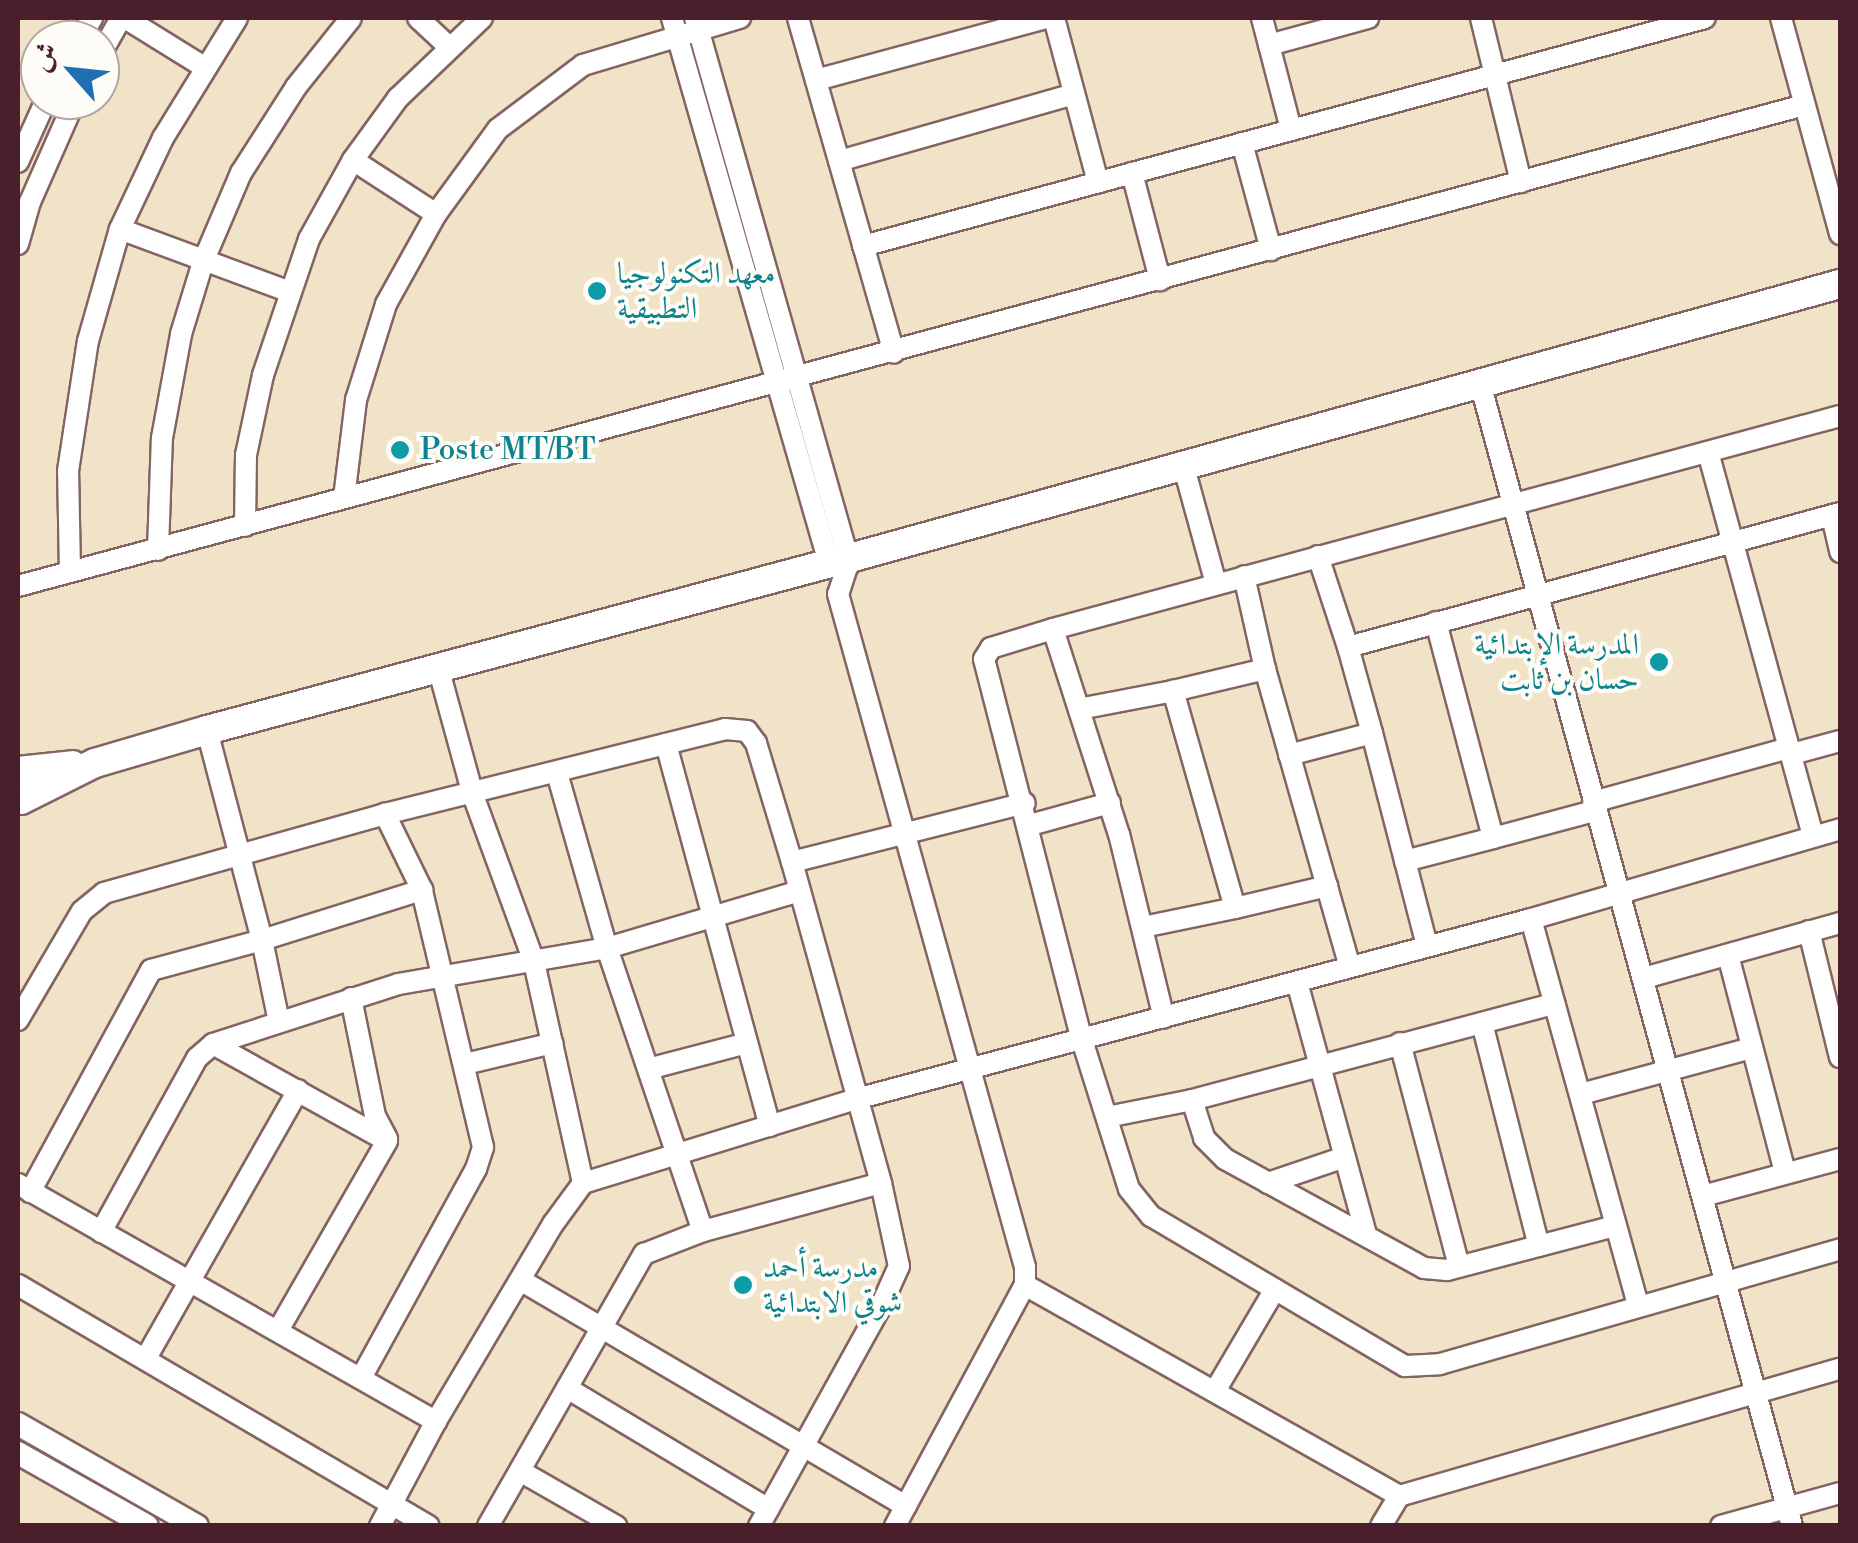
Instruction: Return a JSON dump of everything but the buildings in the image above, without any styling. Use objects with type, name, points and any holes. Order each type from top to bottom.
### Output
[{"type":"main road","points":[[18,796],[95,763],[207,730],[834,562],[1840,284]]},
{"type":"main road","points":[[18,770],[95,763]]},
{"type":"street","points":[[123,18],[204,67]]},
{"type":"street","points":[[70,572],[68,471],[88,341],[120,229],[163,138],[237,18]]},
{"type":"street","points":[[158,550],[162,438],[180,334],[203,262],[241,173],[296,88],[351,18]]},
{"type":"street","points":[[418,18],[448,46]]},
{"type":"street","points":[[245,526],[246,455],[262,375],[309,239],[352,160],[398,98],[448,46],[482,18]]},
{"type":"street","points":[[344,498],[356,400],[386,304],[436,214],[498,130],[583,66],[685,24],[740,18]]},
{"type":"street","points":[[798,18],[894,353]]},
{"type":"street","points":[[816,80],[1045,18]]},
{"type":"street","points":[[1054,18],[1098,182]]},
{"type":"street","points":[[1262,18],[1292,130]]},
{"type":"street","points":[[1269,46],[1368,18]]},
{"type":"street","points":[[1481,18],[1521,182]]},
{"type":"street","points":[[863,246],[1678,21],[1706,18]]},
{"type":"street","points":[[1781,18],[1840,234]]},
{"type":"street","points":[[685,24],[787,380],[834,562],[838,594],[1025,1267],[1025,1285],[895,1526]]},
{"type":"street","points":[[840,162],[1074,94]]},
{"type":"street","points":[[18,586],[894,353],[1804,104]]},
{"type":"street","points":[[18,162],[37,120]]},
{"type":"street","points":[[18,244],[30,202],[66,120]]},
{"type":"street","points":[[1242,143],[1271,250]]},
{"type":"street","points":[[352,160],[436,214]]},
{"type":"street","points":[[1132,173],[1160,280]]},
{"type":"street","points":[[120,229],[288,291]]},
{"type":"street","points":[[1480,383],[1789,1516]]},
{"type":"street","points":[[1840,416],[1054,629],[991,648],[984,659],[1025,804],[1082,1040],[1129,1189],[1141,1208],[1405,1366],[1440,1364],[1840,1249]]},
{"type":"street","points":[[1708,452],[1812,836]]},
{"type":"street","points":[[1183,464],[1216,584]]},
{"type":"street","points":[[1348,647],[1836,514],[1840,552]]},
{"type":"street","points":[[1318,556],[1348,647],[1427,946]]},
{"type":"street","points":[[834,562],[847,567],[838,594]]},
{"type":"street","points":[[1244,576],[1265,669],[1350,967]]},
{"type":"street","points":[[1436,622],[1492,838]]},
{"type":"street","points":[[1054,629],[1110,803],[1164,1018]]},
{"type":"street","points":[[438,667],[474,795],[534,962],[583,1183]]},
{"type":"street","points":[[1080,709],[1174,692],[1265,669]]},
{"type":"street","points":[[1174,692],[1234,908]]},
{"type":"street","points":[[18,1020],[91,900],[120,888],[385,814],[474,795],[726,729],[748,731],[756,743],[792,862],[880,1183],[899,1266],[896,1277],[763,1517],[566,1388]]},
{"type":"street","points":[[207,730],[262,940],[279,1022]]},
{"type":"street","points":[[1290,755],[1372,733]]},
{"type":"street","points":[[1405,861],[1791,751],[1840,741]]},
{"type":"street","points":[[666,744],[770,1126]]},
{"type":"street","points":[[557,773],[606,948],[703,1231]]},
{"type":"street","points":[[1030,825],[1110,803]]},
{"type":"street","points":[[792,862],[1025,804]]},
{"type":"street","points":[[360,1378],[476,1169],[483,1147],[422,890],[385,814]]},
{"type":"street","points":[[380,1526],[436,1421],[553,1224],[583,1183],[676,1151],[856,1099],[1531,920],[1840,829]]},
{"type":"street","points":[[1143,927],[1327,886]]},
{"type":"street","points":[[422,890],[151,970],[24,1188],[436,1421]]},
{"type":"street","points":[[101,1232],[198,1058],[213,1044],[350,998],[445,976],[606,948],[800,891]]},
{"type":"street","points":[[1531,920],[1638,1306]]},
{"type":"street","points":[[1644,978],[1840,922]]},
{"type":"street","points":[[1809,931],[1835,1006],[1840,1057]]},
{"type":"street","points":[[1728,955],[1785,1173]]},
{"type":"street","points":[[1296,982],[1366,1234]]},
{"type":"street","points":[[350,998],[375,1116],[388,1141]]},
{"type":"street","points":[[1107,1118],[1192,1100],[1318,1063],[1554,1004]]},
{"type":"street","points":[[1482,1023],[1539,1246]]},
{"type":"street","points":[[648,1069],[747,1042]]},
{"type":"street","points":[[465,1064],[553,1043]]},
{"type":"street","points":[[1400,1043],[1459,1266]]},
{"type":"street","points":[[213,1044],[388,1141]]},
{"type":"street","points":[[1580,1094],[1752,1048]]},
{"type":"street","points":[[146,1358],[298,1090]]},
{"type":"street","points":[[1192,1100],[1204,1138],[1214,1150],[1424,1268],[1459,1266],[1616,1226]]},
{"type":"street","points":[[279,1329],[388,1141]]},
{"type":"street","points":[[1268,1183],[1345,1157]]},
{"type":"street","points":[[1703,1196],[1840,1159]]},
{"type":"street","points":[[488,1526],[644,1254],[703,1231],[880,1183]]},
{"type":"street","points":[[522,1281],[803,1442],[906,1506]]},
{"type":"street","points":[[18,1285],[428,1526]]},
{"type":"street","points":[[1025,1285],[1399,1496]]},
{"type":"street","points":[[1215,1391],[1274,1289]]},
{"type":"street","points":[[1381,1526],[1399,1496],[1840,1370]]},
{"type":"street","points":[[18,1424],[197,1526]]},
{"type":"street","points":[[18,1452],[146,1526]]},
{"type":"street","points":[[520,1471],[616,1526]]},
{"type":"street","points":[[1721,1526],[1789,1516],[1840,1493]]},
{"type":"place","name":"معهد التكنولوجيا التطبيقية","points":[[597,291]]},
{"type":"place","name":"Poste MT/BT","points":[[400,450]]},
{"type":"place","name":"المدرسة الإبتدائية حسان بن ثابت","points":[[1659,662]]},
{"type":"place","name":"مدرسة أحمد شوقي الابتدائية","points":[[743,1285]]}]
